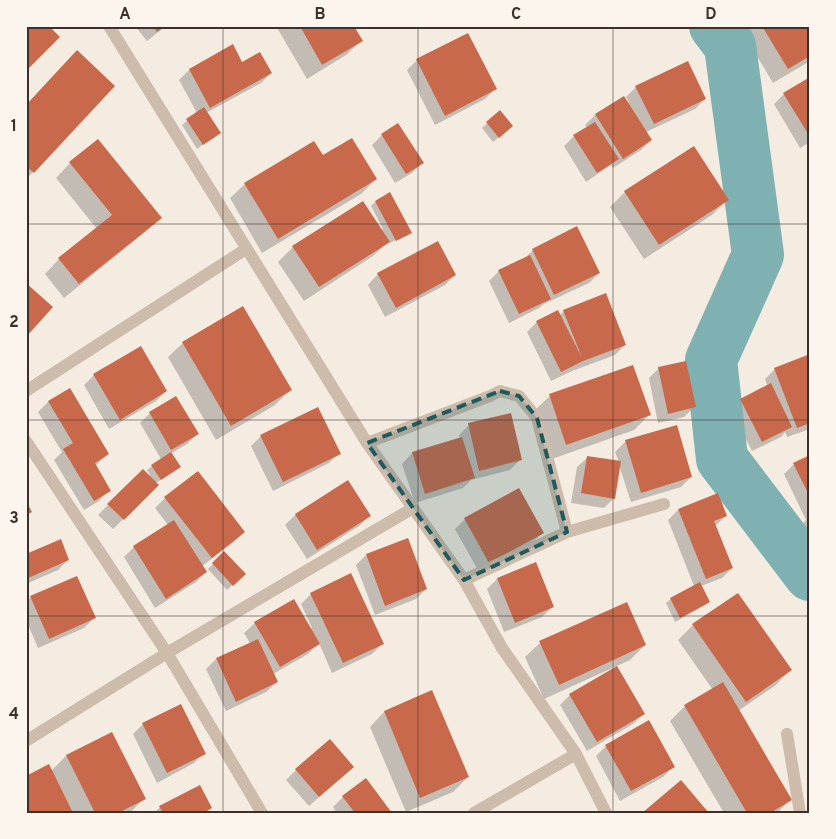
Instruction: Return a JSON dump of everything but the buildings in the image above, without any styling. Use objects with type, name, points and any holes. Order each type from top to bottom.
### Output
[{"type":"street","points":[[109,26],[367,443],[464,580],[502,648],[576,754],[606,813]]},
{"type":"street","points":[[26,391],[246,249]]},
{"type":"street","points":[[367,443],[500,392],[519,396],[537,418],[567,532]]},
{"type":"street","points":[[26,441],[167,653],[262,813]]},
{"type":"street","points":[[464,580],[567,532],[664,504]]},
{"type":"street","points":[[26,741],[167,653],[413,508]]},
{"type":"street","points":[[787,734],[800,813]]},
{"type":"street","points":[[474,813],[576,754]]},
{"type":"highlighted area","points":[[500,391],[519,396],[537,418],[567,532],[464,580],[367,443]]},
{"type":"waterway","points":[[715,26],[730,46],[758,255],[711,360],[722,459],[810,575]]}]
